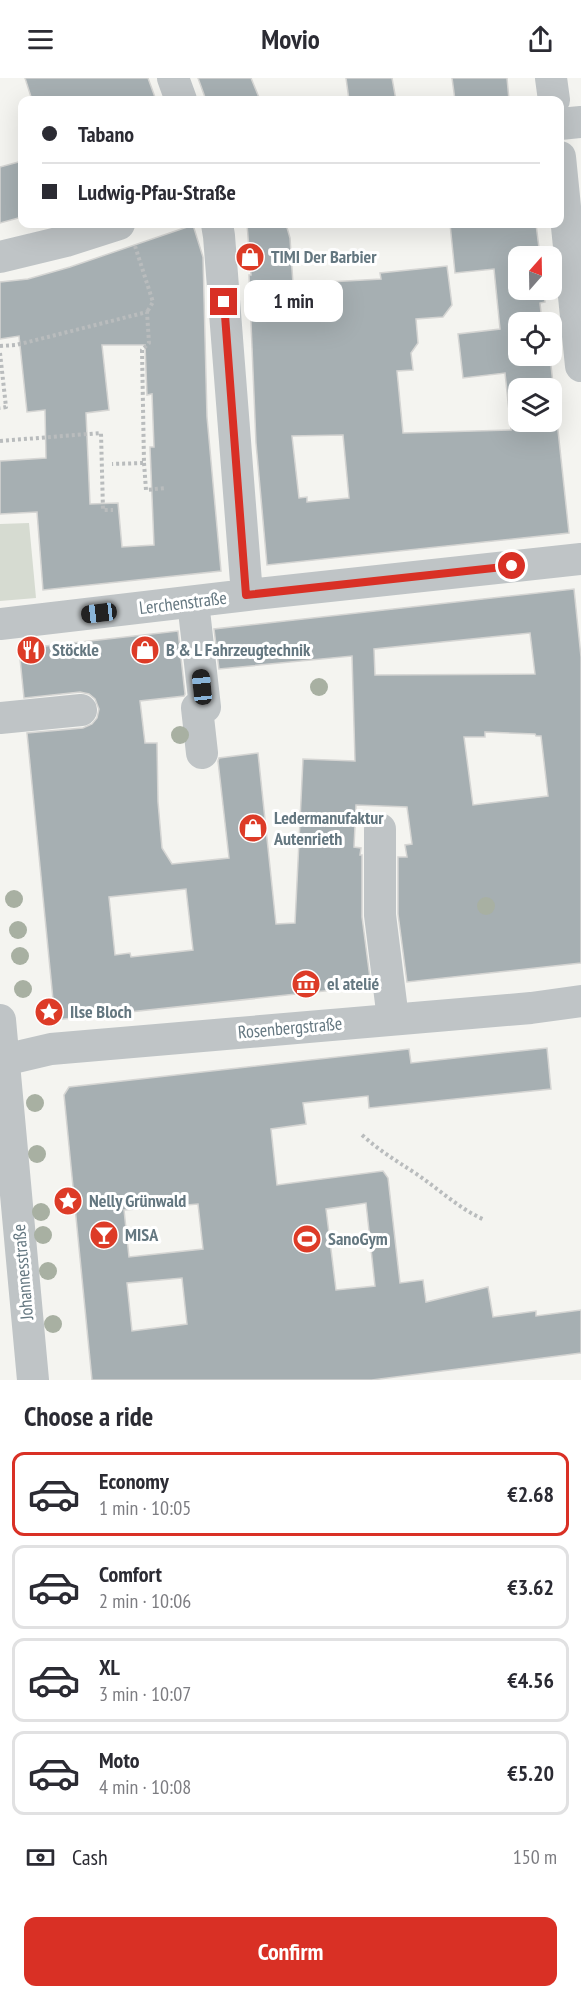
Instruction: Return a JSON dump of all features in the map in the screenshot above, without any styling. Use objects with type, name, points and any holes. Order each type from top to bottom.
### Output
[{"type":"street","points":[[174,78],[180,96]]},
{"type":"street","points":[[551,78],[553,96]]},
{"type":"street","points":[[564,124],[581,122]]},
{"type":"street","points":[[564,197],[581,366]]},
{"type":"street","points":[[218,228],[246,595]]},
{"type":"street","points":[[0,257],[66,241],[127,235]]},
{"type":"street","name":"Lerchenstraße","points":[[0,624],[581,559]]},
{"type":"street","points":[[193,602],[205,707],[197,708],[202,753]]},
{"type":"street","points":[[0,718],[81,710]]},
{"type":"street","points":[[380,829],[380,915],[393,1019]]},
{"type":"street","name":"Rosenbergstraße","points":[[2,1060],[51,1049],[581,1001]]},
{"type":"street","name":"Johannesstraße","points":[[0,1020],[33,1380]]},
{"type":"path","points":[[127,235],[153,302],[147,312],[149,344],[142,350],[146,490],[166,488]]},
{"type":"path","points":[[0,346],[16,345],[147,312]]},
{"type":"path","points":[[0,353],[6,407],[0,408]]},
{"type":"path","points":[[0,441],[100,433],[102,510],[113,510]]},
{"type":"path","points":[[112,464],[144,463]]},
{"type":"path","points":[[362,1135],[380,1152],[415,1173],[470,1214],[485,1220]]},
{"type":"shaded area","points":[[29,523],[36,598],[0,601],[0,524]]},
{"type":"building","points":[[25,78],[148,78],[155,96],[31,96]]},
{"type":"building","points":[[198,78],[251,78],[258,96],[205,96]]},
{"type":"building","points":[[346,78],[392,78],[395,96],[348,96]]},
{"type":"building","points":[[452,78],[507,78],[509,96],[454,96]]},
{"type":"building","points":[[18,162],[18,218],[0,223],[0,167]]},
{"type":"building","points":[[184,228],[194,228],[203,257],[207,417],[221,571],[43,590],[37,512],[0,514],[0,461],[46,458],[45,410],[27,412],[19,336],[0,339],[0,282],[28,279]],"holes":[[[102,345],[145,345],[147,395],[152,394],[154,447],[150,447],[154,545],[122,547],[118,503],[90,504],[86,413],[109,410]]]},
{"type":"building","points":[[247,228],[287,228],[290,238],[293,284],[381,279],[380,273],[447,266],[452,305],[443,317],[416,319],[418,343],[411,353],[413,370],[397,371],[403,433],[508,430],[508,432],[558,432],[569,533],[267,565],[256,443]],"holes":[[[343,435],[349,498],[307,502],[307,497],[299,498],[292,436]]]},
{"type":"building","points":[[450,228],[536,228],[539,246],[508,246],[508,300],[545,300],[545,302],[540,303],[541,312],[508,312],[508,366],[551,366],[552,378],[508,378],[508,402],[505,373],[463,378],[458,334],[500,329],[494,269],[455,273]]},
{"type":"building","points":[[574,589],[581,657],[581,963],[407,982],[398,914],[398,857],[407,857],[405,845],[412,844],[407,807],[356,805],[354,847],[361,848],[360,855],[362,855],[362,917],[371,986],[55,1020],[27,733],[83,728],[92,724],[97,718],[99,709],[95,699],[89,694],[80,692],[24,698],[19,649],[178,631],[184,696],[140,701],[145,743],[157,743],[158,802],[162,848],[172,864],[229,858],[218,761],[219,758],[258,753],[276,924],[295,923],[303,759],[355,761],[352,656],[219,669],[214,629]],"holes":[[[530,633],[535,674],[375,675],[374,649]],[[485,732],[541,736],[548,796],[473,805],[464,737],[485,737]],[[186,889],[193,950],[131,957],[130,953],[115,955],[109,897]]]},
{"type":"building","points":[[547,1048],[551,1089],[369,1108],[368,1096],[303,1103],[306,1124],[271,1129],[277,1185],[383,1171],[388,1178],[400,1283],[423,1280],[426,1302],[488,1287],[493,1317],[536,1311],[536,1316],[581,1310],[581,1353],[372,1380],[92,1380],[64,1095],[69,1087],[409,1049],[411,1063]],"holes":[[[366,1203],[375,1286],[336,1290],[326,1209]],[[198,1204],[203,1249],[129,1257],[124,1210]],[[182,1278],[187,1324],[132,1331],[127,1283]]]},
{"type":"place","name":"TIMI Der Barbier","points":[[250,257]]},
{"type":"place","name":"Stöckle","points":[[31,650]]},
{"type":"place","name":"B & L Fahrzeugtechnik","points":[[145,650]]},
{"type":"place","name":"Ledermanufaktur Autenrieth","points":[[253,828]]},
{"type":"place","name":"el atelié","points":[[306,984]]},
{"type":"place","name":"Ilse Bloch","points":[[49,1012]]},
{"type":"place","name":"Nelly Grünwald","points":[[68,1201]]},
{"type":"place","name":"MISA","points":[[104,1235]]},
{"type":"place","name":"SanoGym","points":[[307,1239]]},
{"type":"route","points":[[224,302],[246,595],[512,566]]}]
